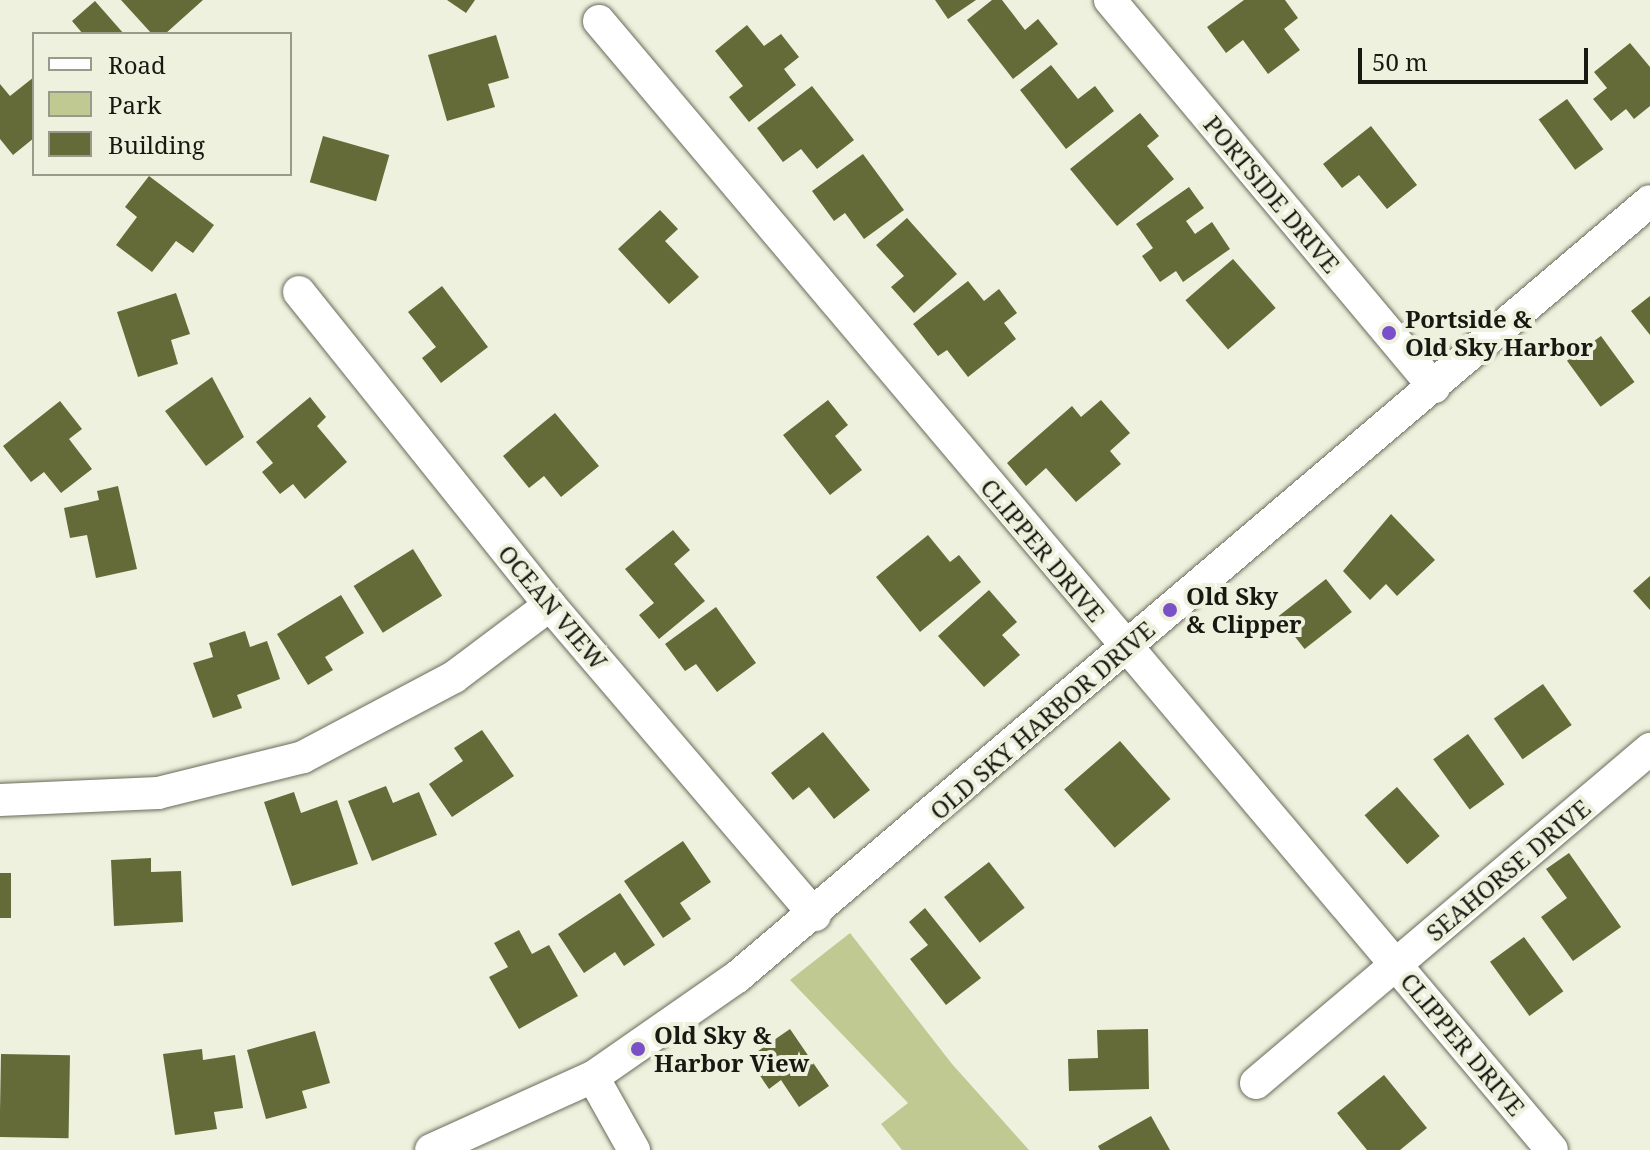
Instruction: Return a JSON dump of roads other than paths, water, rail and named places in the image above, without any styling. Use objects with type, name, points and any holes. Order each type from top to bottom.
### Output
[{"type":"street","name":"PORTSIDE DRIVE","points":[[1110,0],[1434,387]]},
{"type":"street","name":"CLIPPER DRIVE","points":[[599,21],[1125,648],[1552,1150]]},
{"type":"street","name":"OLD SKY HARBOR DRIVE","points":[[431,1150],[593,1077],[815,915],[1650,201]]},
{"type":"street","name":"OCEAN VIEW","points":[[299,292],[550,605],[815,915]]},
{"type":"street","points":[[0,800],[158,793],[303,757],[442,685],[550,605]]},
{"type":"street","name":"SEAHORSE DRIVE","points":[[1256,1083],[1650,749]]},
{"type":"street","points":[[593,1077],[634,1150]]},
{"type":"place","name":"Portside & Old Sky Harbor","points":[[1389,333]]},
{"type":"place","name":"Old Sky & Clipper","points":[[1170,610]]},
{"type":"place","name":"Old Sky & Harbor View","points":[[638,1049]]}]
